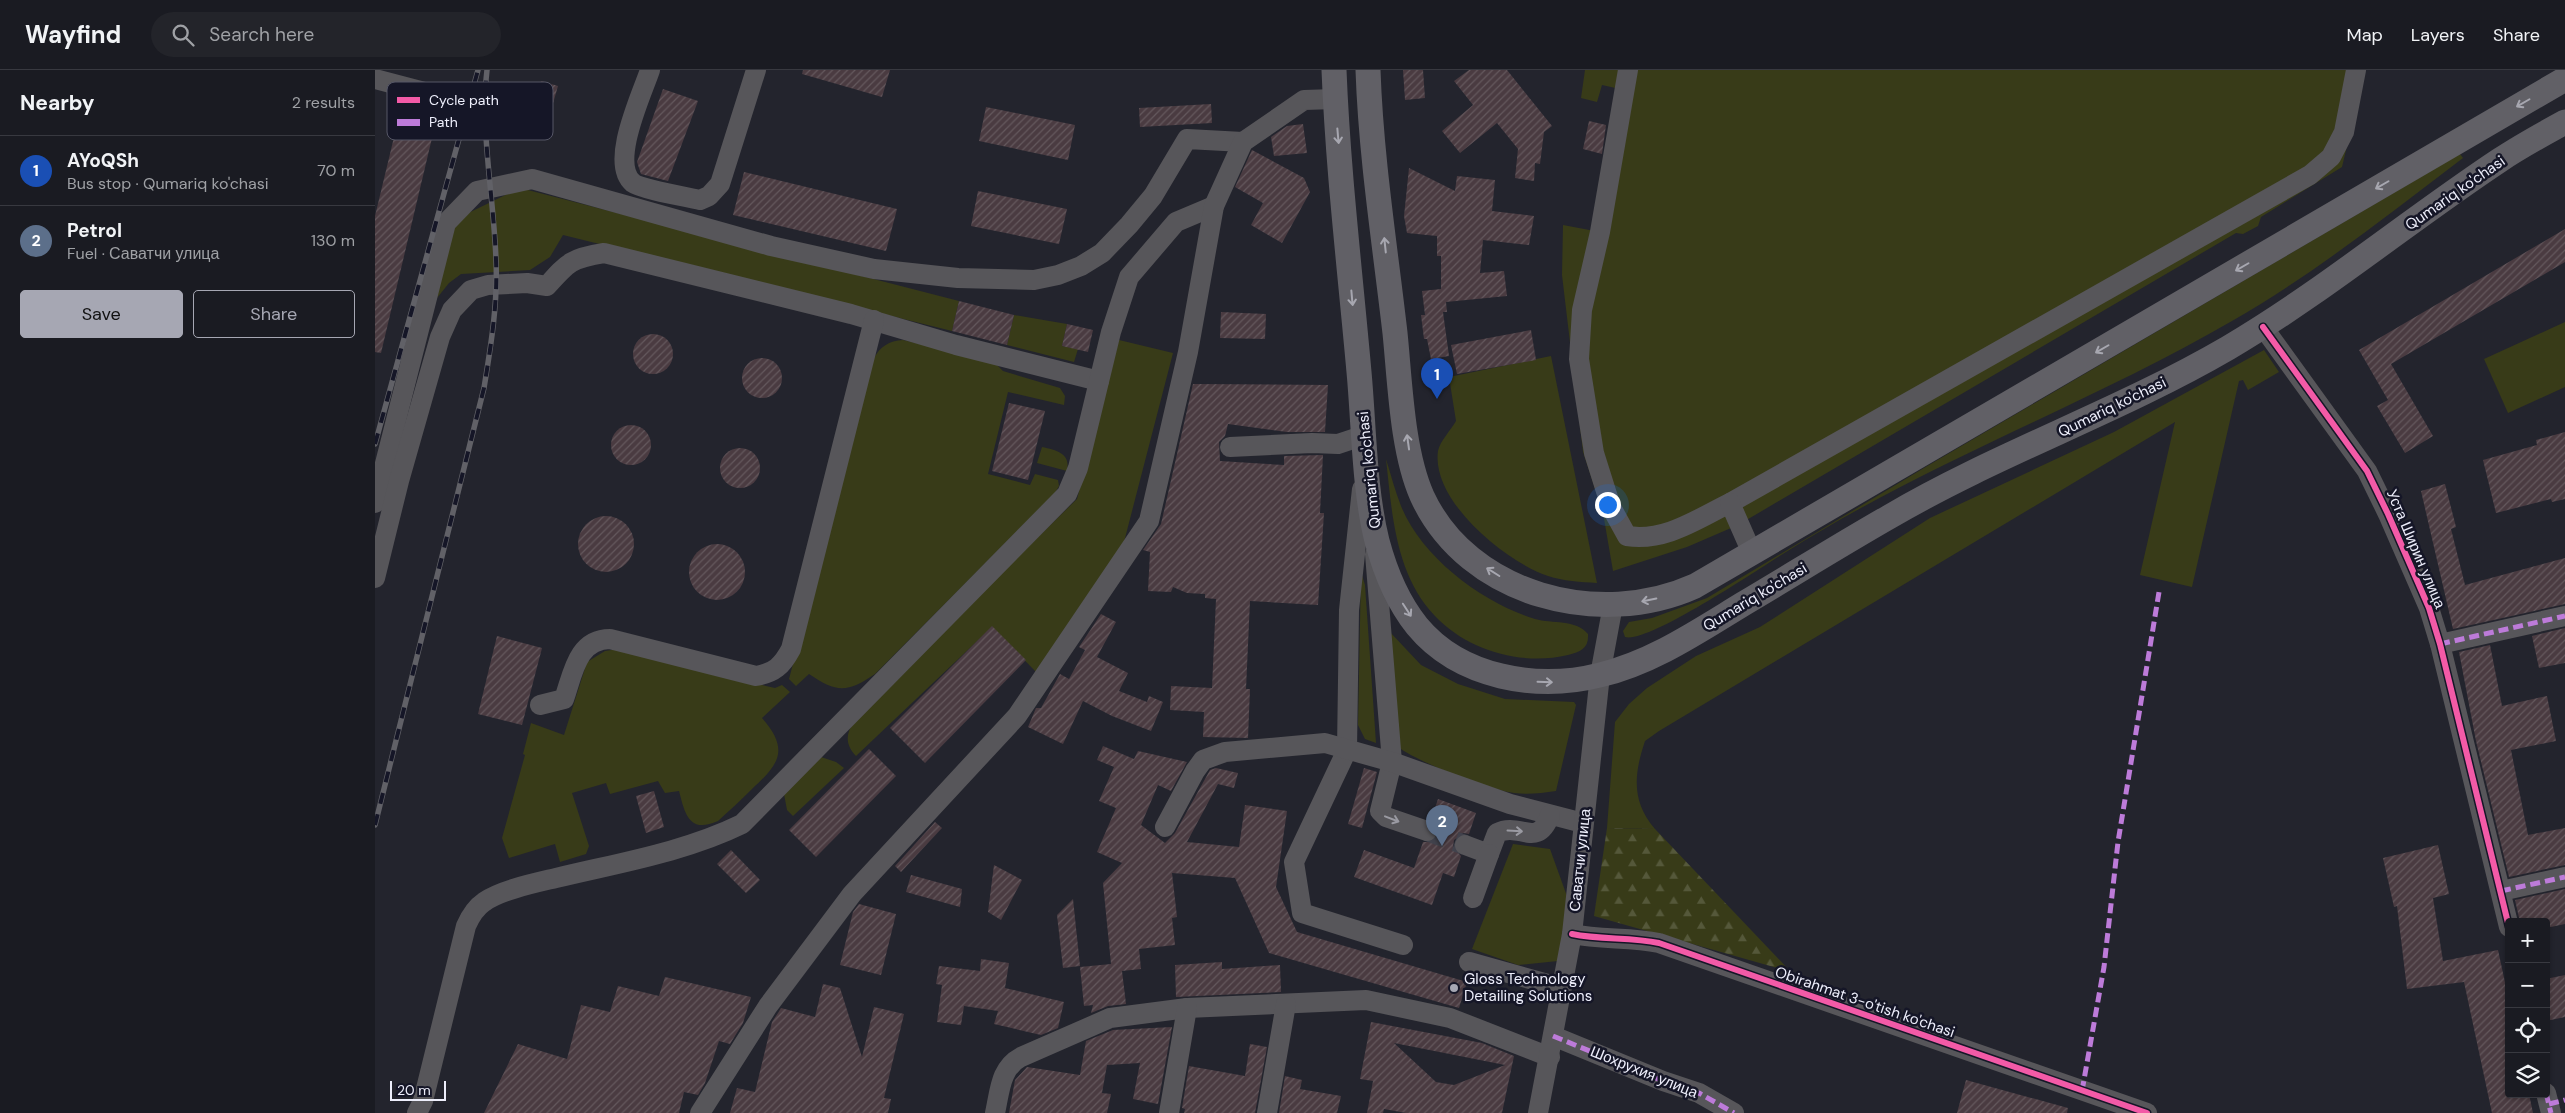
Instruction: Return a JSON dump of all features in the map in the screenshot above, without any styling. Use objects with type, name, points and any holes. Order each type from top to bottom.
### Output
[{"type":"main road","name":"Qumariq ko'chasi","points":[[1334,70],[1371,513],[1382,558],[1401,600],[1418,627],[1441,648],[1468,664],[1513,678],[1557,682],[1599,675],[1662,652],[1919,500],[1983,466],[2147,390],[2263,327],[2364,259],[2482,172],[2565,122]]},
{"type":"main road","points":[[1368,70],[1372,130],[1402,401],[1410,456],[1422,497],[1436,521],[1454,543],[1499,576],[1524,588],[1561,601],[1593,606],[1636,603],[1686,590],[2565,79]]},
{"type":"street","points":[[650,70],[628,135],[623,157],[625,172],[634,183],[700,200],[709,196],[720,184],[756,70]]},
{"type":"street","points":[[1628,70],[1600,232],[1582,310],[1579,359],[1594,453],[1611,507],[1627,536],[1645,538],[1666,534],[1731,503],[2309,175],[2331,156],[2344,132],[2356,70]]},
{"type":"street","points":[[700,1113],[768,1006],[852,894],[1017,716],[1149,521],[1187,352],[1214,206],[1243,142],[1304,100],[1335,99]]},
{"type":"street","points":[[375,503],[446,223],[477,192],[532,179],[771,246],[874,269],[958,278],[1034,280],[1058,275],[1081,266],[1102,252],[1153,196],[1187,139],[1243,142]]},
{"type":"street","points":[[417,1113],[423,1101],[466,926],[483,902],[495,896],[535,884],[713,839],[743,824],[1067,494],[1078,468],[1111,332],[1129,277],[1176,222],[1214,206]]},
{"type":"street","points":[[375,578],[399,481],[440,337],[452,310],[471,290],[488,285],[527,283],[547,286],[561,270],[577,257],[604,253],[874,320],[956,345],[1099,381]]},
{"type":"street","points":[[540,705],[564,699],[584,648],[600,639],[610,639],[755,676],[776,670],[785,661],[791,649],[874,320]]},
{"type":"street","name":"Уста Ширин улица","points":[[2263,327],[2367,471],[2396,531],[2429,608],[2441,644],[2507,918]]},
{"type":"street","points":[[1230,447],[1312,442],[1338,444],[1366,443],[1349,610],[1347,750],[1294,862],[1302,914],[1403,945]]},
{"type":"street","points":[[1731,503],[1752,552]]},
{"type":"street","points":[[1371,513],[1392,762],[1380,811],[1386,817],[1427,832]]},
{"type":"street","name":"Саватчи улица","points":[[1538,1113],[1572,934],[1599,675],[1613,605]]},
{"type":"street","points":[[2441,644],[2565,616]]},
{"type":"street","points":[[1165,827],[1195,771],[1203,760],[1225,752],[1325,743],[1392,762],[1510,804],[1583,823]]},
{"type":"street","points":[[1473,898],[1497,833],[1507,831],[1540,832],[1544,829],[1551,815]]},
{"type":"street","points":[[1465,845],[1489,854]]},
{"type":"street","points":[[2501,891],[2565,877]]},
{"type":"street","name":"Obirahmat 3-o'tish ko'chasi","points":[[1572,934],[1592,938],[1634,938],[1659,943],[2147,1113]]},
{"type":"street","points":[[1469,962],[1562,988]]},
{"type":"street","points":[[995,1113],[1005,1071],[1011,1062],[1110,1018],[1187,1008],[1366,1000],[1450,1018],[1550,1057]]},
{"type":"street","points":[[1267,1113],[1286,1004]]},
{"type":"street","points":[[1169,1113],[1187,1008]]},
{"type":"street","name":"Шохрухия улица","points":[[1553,1036],[1663,1081],[1699,1093],[1733,1113]]},
{"type":"green space","points":[[1585,70],[1623,70],[1620,89],[1602,85],[1597,102],[1581,98]]},
{"type":"green space","points":[[1637,70],[2365,70],[2342,167],[2261,217],[2258,226],[2243,234],[2236,233],[1738,525],[1687,547],[1613,571],[1603,513],[1583,452],[1562,275],[1563,225],[1600,232]]},
{"type":"green space","points":[[2460,154],[2463,158],[2350,243],[2292,284],[2232,321],[2121,380],[1895,490],[1786,552],[1730,588],[1656,629],[1637,636],[1625,637],[1623,631],[1629,622],[1652,618],[1707,598],[1929,465]]},
{"type":"green space","points":[[520,188],[959,301],[952,331],[563,235],[550,257],[530,270],[461,274],[449,283],[437,298],[454,220]]},
{"type":"green space","points":[[1014,315],[1067,324],[1062,346],[1078,349],[1074,362],[1007,345]]},
{"type":"green space","points":[[2565,322],[2565,387],[2508,413],[2484,359]]},
{"type":"green space","points":[[903,340],[993,361],[1003,371],[1060,388],[1065,396],[1064,405],[1008,392],[988,474],[1030,485],[1035,474],[1058,480],[1059,486],[1055,493],[875,674],[857,685],[842,688],[827,685],[809,674],[796,686],[789,679],[873,360],[885,345]]},
{"type":"green space","points":[[1119,340],[1173,353],[1124,542],[1038,674],[992,627],[856,756],[848,743],[849,730],[866,706],[1077,499]]},
{"type":"green space","points":[[2264,350],[2279,372],[2248,390],[2243,380],[2239,381],[2192,587],[2140,575],[2175,422],[1645,741],[1637,776],[1638,798],[1647,819],[1655,829],[1607,828],[1615,722],[1629,704],[1647,688],[1696,656],[1760,627],[1930,518],[2114,432]]},
{"type":"green space","points":[[1551,356],[1597,583],[1548,576],[1512,558],[1475,527],[1459,509],[1446,490],[1439,470],[1439,447],[1456,421],[1449,377]]},
{"type":"green space","points":[[1042,447],[1057,451],[1065,456],[1068,465],[1067,471],[1037,463]]},
{"type":"green space","points":[[1386,459],[1401,506],[1411,525],[1423,543],[1456,576],[1475,590],[1515,612],[1535,619],[1570,624],[1583,629],[1588,634],[1586,646],[1573,654],[1550,658],[1514,657],[1479,647],[1448,628],[1435,616],[1411,581],[1403,562],[1394,521]]},
{"type":"green space","points":[[1361,572],[1365,585],[1376,743],[1365,739],[1358,725]]},
{"type":"green space","points":[[1389,631],[1421,665],[1458,684],[1505,699],[1574,702],[1576,705],[1556,791],[1525,794],[1502,791],[1437,768],[1398,747]]},
{"type":"green space","points":[[618,649],[775,688],[782,685],[790,692],[762,718],[776,739],[778,756],[774,764],[769,772],[718,821],[708,824],[701,825],[690,820],[686,814],[679,791],[665,793],[658,781],[610,794],[606,783],[572,793],[589,846],[586,854],[560,862],[555,844],[509,858],[502,838],[525,755],[523,754],[531,723],[564,735],[587,662],[605,651]]},
{"type":"green space","points":[[821,757],[836,762],[844,768],[793,816],[787,810],[784,794]]},
{"type":"green space","points":[[1607,828],[1655,829],[1791,972],[1594,916]]},
{"type":"green space","points":[[1513,844],[1550,849],[1568,899],[1558,961],[1518,965],[1472,949]]},
{"type":"building","points":[[803,70],[890,70],[882,97],[802,74]]},
{"type":"building","points":[[1403,70],[1423,70],[1425,98],[1405,100]]},
{"type":"building","points":[[1469,70],[1507,70],[1552,126],[1544,132],[1540,164],[1535,163],[1534,181],[1515,178],[1518,149],[1497,123],[1460,153],[1442,131],[1473,105],[1454,81]]},
{"type":"building","points":[[553,85],[558,86],[553,103]]},
{"type":"building","points":[[663,89],[698,101],[668,181],[641,174],[637,162]]},
{"type":"building","points":[[1211,104],[1212,123],[1140,127],[1139,108]]},
{"type":"building","points":[[986,107],[1075,125],[1068,160],[979,141]]},
{"type":"building","points":[[1589,121],[1606,125],[1602,154],[1583,149]]},
{"type":"building","points":[[1303,124],[1307,153],[1274,156],[1271,137],[1287,126]]},
{"type":"building","points":[[393,140],[432,140],[381,353],[375,352],[375,216]]},
{"type":"building","points":[[1252,150],[1304,178],[1310,192],[1282,243],[1251,225],[1263,203],[1235,187]]},
{"type":"building","points":[[1409,168],[1455,191],[1457,176],[1495,180],[1492,211],[1534,216],[1529,245],[1483,240],[1480,273],[1504,271],[1507,296],[1446,302],[1447,312],[1443,312],[1449,356],[1431,359],[1427,339],[1424,339],[1421,315],[1425,315],[1422,291],[1441,289],[1441,256],[1437,256],[1437,236],[1407,233],[1404,216]]},
{"type":"building","points":[[744,172],[897,209],[886,251],[733,215]]},
{"type":"building","points":[[978,191],[1067,209],[1059,244],[971,226]]},
{"type":"building","points":[[2565,229],[2565,262],[2391,364],[2433,436],[2405,453],[2377,406],[2388,400],[2359,350]]},
{"type":"building","points":[[959,301],[1014,315],[1007,345],[952,331]]},
{"type":"building","points":[[1221,312],[1266,314],[1265,339],[1220,338]]},
{"type":"building","points":[[1067,324],[1093,330],[1088,352],[1062,346]]},
{"type":"building","points":[[1531,330],[1536,360],[1457,374],[1451,345]]},
{"type":"building","points":[[653,334],[667,340],[673,354],[667,368],[653,374],[639,368],[633,354],[639,340]]},
{"type":"building","points":[[762,358],[776,364],[782,378],[776,392],[762,398],[748,392],[742,378],[748,364]]},
{"type":"building","points":[[1193,384],[1328,385],[1325,432],[1287,432],[1228,424],[1225,436],[1219,442],[1220,461],[1284,465],[1284,456],[1323,455],[1320,513],[1324,513],[1318,605],[1250,601],[1246,689],[1250,689],[1248,738],[1203,737],[1204,712],[1170,710],[1171,686],[1212,688],[1216,599],[1205,598],[1205,594],[1187,593],[1173,587],[1171,592],[1148,591],[1150,552],[1143,550],[1161,524]]},
{"type":"building","points":[[1009,403],[1045,411],[1028,480],[992,471]]},
{"type":"building","points":[[631,425],[645,431],[651,445],[645,459],[631,465],[617,459],[611,445],[617,431]]},
{"type":"building","points":[[2565,432],[2565,499],[2552,502],[2551,499],[2496,513],[2483,460],[2537,445],[2536,440]]},
{"type":"building","points":[[740,448],[754,454],[760,468],[754,482],[740,488],[726,482],[720,468],[726,454]]},
{"type":"building","points":[[2445,484],[2456,527],[2451,529],[2465,585],[2565,558],[2565,604],[2453,629],[2421,491]]},
{"type":"building","points":[[606,516],[617,518],[626,524],[632,533],[634,544],[632,555],[626,564],[617,570],[606,572],[595,570],[586,564],[580,555],[578,544],[580,533],[586,524],[595,518]]},
{"type":"building","points":[[717,544],[728,546],[737,552],[743,561],[745,572],[743,583],[737,592],[728,598],[717,600],[706,598],[697,592],[691,583],[689,572],[691,561],[697,552],[706,546]]},
{"type":"building","points":[[1101,614],[1116,622],[1097,657],[1128,673],[1119,691],[1147,702],[1149,696],[1163,702],[1151,731],[1112,716],[1083,701],[1063,744],[1028,727],[1036,708],[1041,708],[1060,674],[1069,679],[1085,650],[1079,647]]},
{"type":"building","points":[[992,626],[1026,660],[925,763],[890,728]]},
{"type":"building","points":[[2565,628],[2565,663],[2539,668],[2532,636]]},
{"type":"building","points":[[497,636],[542,648],[522,725],[478,714]]},
{"type":"building","points":[[2490,645],[2502,706],[2547,696],[2556,741],[2511,750],[2528,835],[2565,828],[2565,865],[2509,877],[2476,741],[2459,652]]},
{"type":"building","points":[[1103,746],[1134,759],[1138,751],[1187,762],[1171,791],[1158,785],[1141,825],[1165,843],[1175,833],[1210,770],[1216,768],[1238,773],[1234,788],[1218,784],[1187,842],[1239,847],[1245,805],[1287,811],[1276,887],[1297,932],[1467,982],[1459,1008],[1269,953],[1235,878],[1172,873],[1177,917],[1172,918],[1175,945],[1139,949],[1141,969],[1122,971],[1126,1004],[1108,1006],[1091,1013],[1093,1005],[1084,1006],[1080,967],[1111,964],[1103,883],[1122,863],[1097,852],[1116,808],[1099,801],[1114,767],[1097,760]]},
{"type":"building","points":[[869,749],[896,776],[816,857],[789,830]]},
{"type":"building","points":[[1364,768],[1377,772],[1362,828],[1348,824]]},
{"type":"building","points":[[654,791],[664,827],[646,833],[636,796]]},
{"type":"building","points":[[1438,799],[1476,813],[1469,834],[1463,833],[1454,840],[1453,847],[1461,856],[1454,877],[1443,873],[1432,905],[1354,877],[1364,850],[1414,868],[1423,842],[1430,842],[1438,835],[1439,828],[1431,820]]},
{"type":"building","points":[[935,822],[942,828],[901,872],[895,866]]},
{"type":"building","points":[[2438,845],[2449,894],[2433,898],[2443,961],[2498,950],[2505,982],[2505,1098],[2530,1098],[2533,1113],[2492,1113],[2464,982],[2407,989],[2397,906],[2394,907],[2383,858]]},
{"type":"building","points":[[731,850],[760,880],[746,893],[717,864]]},
{"type":"building","points":[[994,865],[1022,880],[1001,920],[988,912]]},
{"type":"building","points":[[911,875],[962,889],[960,907],[906,892]]},
{"type":"building","points":[[2565,889],[2565,924],[2550,927],[2550,918],[2519,918],[2515,900]]},
{"type":"building","points":[[1073,899],[1080,966],[1063,968],[1057,915]]},
{"type":"building","points":[[859,904],[896,914],[881,975],[840,965],[853,912]]},
{"type":"building","points":[[981,959],[1009,963],[1005,988],[1064,1002],[1058,1028],[1041,1035],[994,1024],[998,1011],[964,1006],[961,1025],[937,1022],[942,985],[936,984],[939,966],[980,971]]},
{"type":"building","points":[[1222,962],[1222,969],[1280,965],[1281,992],[1176,997],[1175,965]]},
{"type":"building","points":[[2565,975],[2565,1017],[2550,1020],[2550,1008],[2550,978]]},
{"type":"building","points":[[665,977],[751,997],[743,1023],[730,1044],[719,1041],[705,1083],[698,1095],[684,1092],[679,1113],[484,1113],[518,1044],[567,1059],[581,1005],[610,1012],[618,986],[659,996]]},
{"type":"building","points":[[823,984],[840,988],[862,1057],[874,1007],[904,1014],[884,1098],[891,1099],[888,1113],[730,1113],[737,1088],[755,1092],[772,1022],[781,1008],[815,1017]]},
{"type":"building","points":[[1371,1022],[1482,1043],[1514,1056],[1502,1113],[1406,1113],[1384,1109],[1383,1113],[1367,1113],[1373,1081],[1360,1079]],"holes":[[[1394,1043],[1505,1065],[1454,1085],[1436,1082]]]},
{"type":"building","points":[[1172,1027],[1158,1104],[1133,1099],[1140,1063],[1107,1065],[1102,1093],[1111,1094],[1107,1113],[1009,1113],[1015,1080],[1027,1067],[1080,1075],[1086,1041],[1113,1030]]},
{"type":"building","points":[[1250,1044],[1267,1047],[1255,1113],[1184,1113],[1185,1109],[1182,1108],[1189,1066],[1245,1076]]},
{"type":"building","points":[[1285,1076],[1302,1080],[1300,1089],[1341,1096],[1337,1113],[1279,1113]]},
{"type":"building","points":[[1966,1080],[2068,1108],[2067,1113],[1957,1113]]},
{"type":"tunnel","points":[[1427,831],[1465,845]]},
{"type":"railway","points":[[475,82],[478,70]]},
{"type":"railway","points":[[486,82],[487,70]]},
{"type":"railway","points":[[375,444],[459,140]]},
{"type":"railway","points":[[375,825],[484,388],[495,308],[496,276],[495,237],[486,140]]},
{"type":"marked path","points":[[2082,1091],[2104,967],[2118,842],[2159,592]]},
{"type":"marked path","points":[[2440,644],[2565,616]]},
{"type":"marked path","points":[[2501,891],[2565,877]]},
{"type":"marked path","points":[[1553,1036],[1663,1081],[1699,1093],[1734,1113]]},
{"type":"marked path","points":[[2547,1098],[2551,1113]]},
{"type":"marked path","points":[[2549,1104],[2565,1100]]},
{"type":"cycle path","points":[[2263,327],[2367,471],[2429,608],[2440,644],[2507,918]]},
{"type":"cycle path","points":[[1572,934],[1659,943],[2147,1113]]},
{"type":"place","name":"AYoQSh","points":[[1437,399]]},
{"type":"place","name":"Petrol","points":[[1442,846]]},
{"type":"place","name":"Gloss Technology Detailing Solutions","points":[[1454,988]]}]
